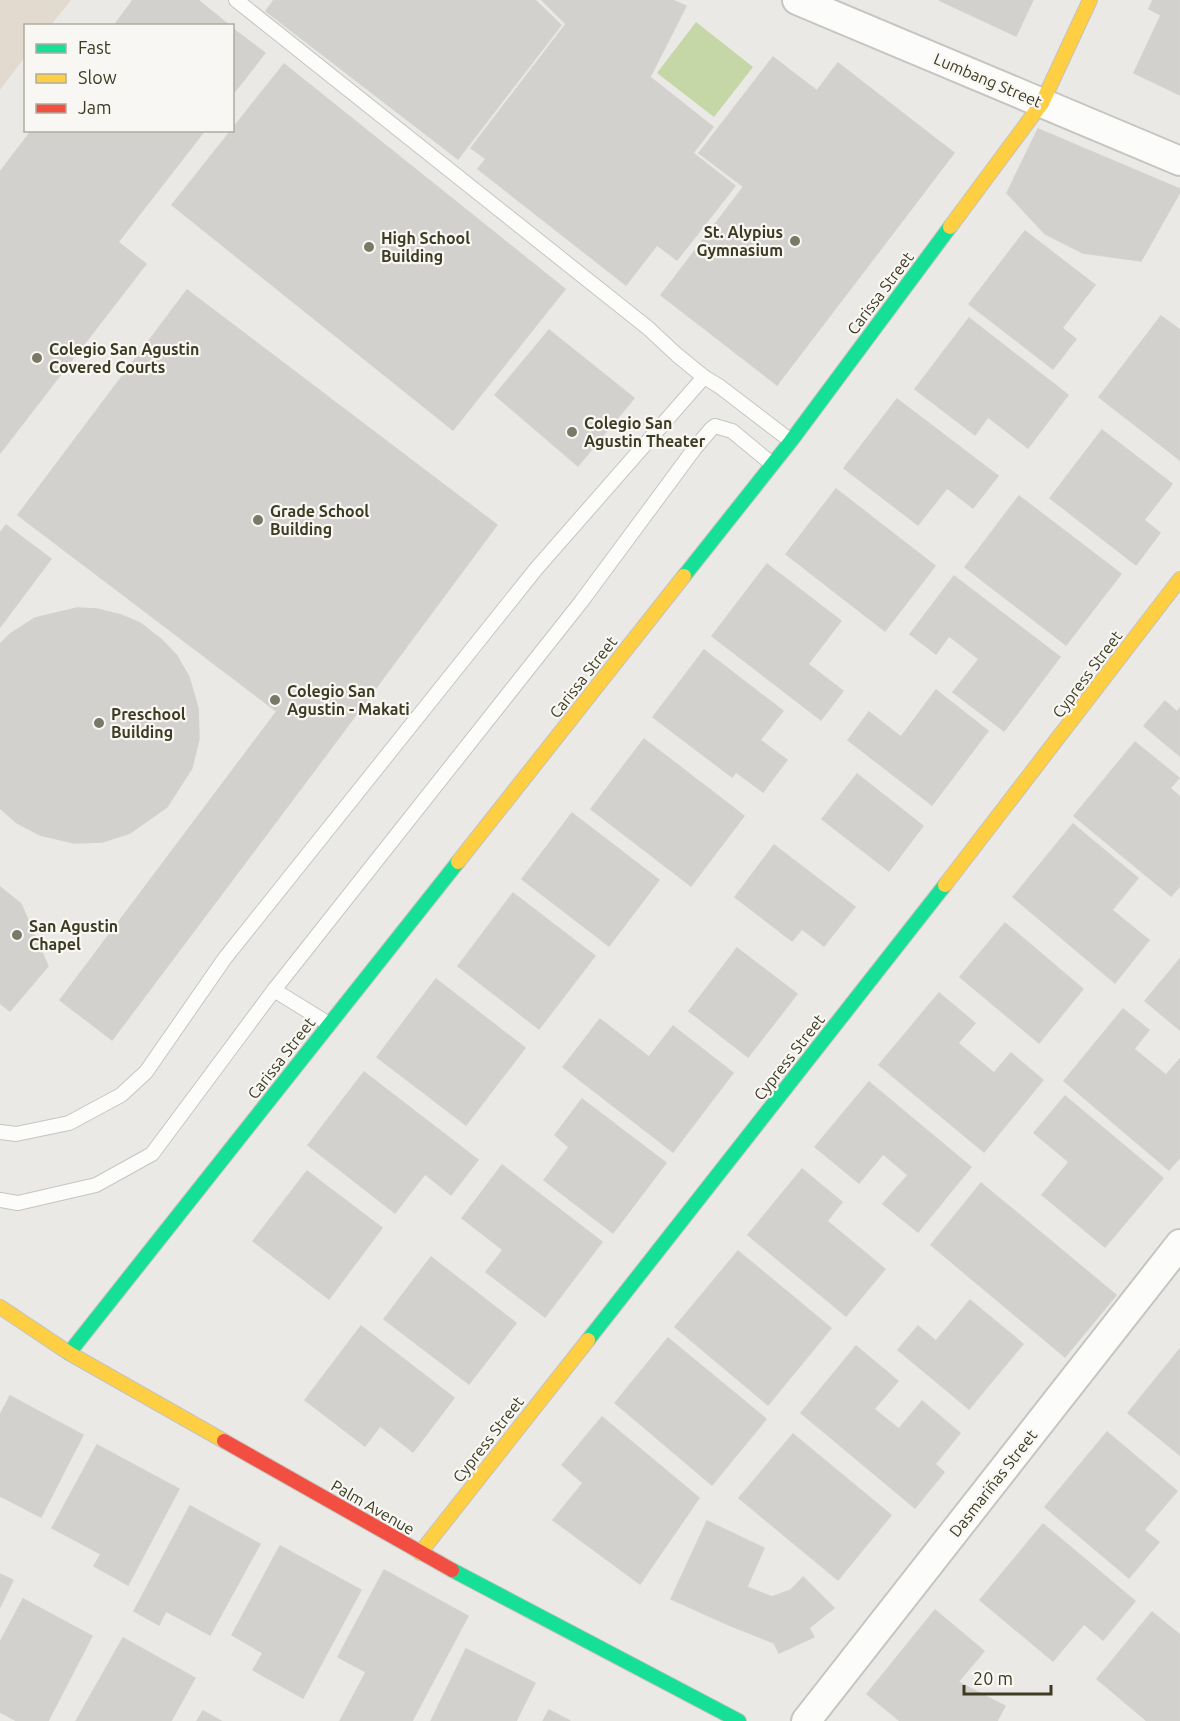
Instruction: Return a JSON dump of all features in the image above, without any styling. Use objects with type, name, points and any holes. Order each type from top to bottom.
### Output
[{"type":"street","name":"Lumbang Street","points":[[797,0],[1180,161]]},
{"type":"street","name":"Carissa Street","points":[[69,1353],[791,441],[1042,103],[1090,0]]},
{"type":"street","name":"Cypress Street","points":[[420,1552],[937,896],[1180,579]]},
{"type":"street","name":"Dasmariñas Street","points":[[806,1721],[1180,1244]]},
{"type":"street","name":"Palm Avenue","points":[[0,1307],[69,1353],[420,1552],[739,1721]]},
{"type":"lane","points":[[236,0],[648,328],[704,377],[791,441]]},
{"type":"lane","points":[[0,1132],[16,1134],[69,1123],[121,1095],[146,1072],[225,958],[528,578],[704,377]]},
{"type":"lane","points":[[0,1200],[18,1203],[96,1185],[152,1154],[274,990],[581,602],[712,428],[715,426],[732,431],[773,464]]},
{"type":"lane","points":[[274,990],[329,1024]]},
{"type":"shaded area","points":[[0,0],[71,0],[52,24],[24,24],[24,58],[0,90]]},
{"type":"shaded area","points":[[696,22],[753,67],[714,117],[657,73]]},
{"type":"building","points":[[133,0],[198,0],[228,24],[115,24]]},
{"type":"building","points":[[274,0],[535,0],[561,25],[458,159],[266,11]]},
{"type":"building","points":[[542,0],[672,0],[686,6],[650,77],[713,127],[693,153],[735,186],[677,260],[657,245],[626,285],[478,169],[486,159],[471,148],[566,24]]},
{"type":"building","points":[[939,0],[1033,0],[1016,36]]},
{"type":"building","points":[[1153,0],[1180,0],[1180,95],[1134,73],[1161,15],[1149,9]]},
{"type":"building","points":[[234,30],[265,53],[234,92]]},
{"type":"building","points":[[773,57],[817,91],[744,187],[699,153]]},
{"type":"building","name":"St. Alypius Gymnasium","points":[[838,63],[954,153],[777,385],[661,295]]},
{"type":"building","name":"High School Building","points":[[284,64],[565,289],[453,430],[172,205],[230,132],[234,132],[234,127]]},
{"type":"building","points":[[1038,129],[1180,189],[1141,261],[1083,253],[1045,234],[1007,193]]},
{"type":"building","name":"Colegio San Agustin Covered Courts","points":[[30,132],[203,132],[118,242],[146,264],[0,453],[0,172]]},
{"type":"building","points":[[1025,231],[1095,285],[1062,328],[1076,339],[1053,369],[969,304]]},
{"type":"building","name":"Grade School Building","points":[[187,290],[497,525],[329,751],[18,515]]},
{"type":"building","points":[[1161,316],[1180,330],[1180,460],[1099,397]]},
{"type":"building","points":[[969,318],[1068,395],[1028,448],[988,417],[975,435],[915,389]]},
{"type":"building","name":"Colegio San Agustin Theater","points":[[549,330],[634,398],[578,466],[495,395]]},
{"type":"building","points":[[897,399],[998,476],[973,508],[947,488],[918,525],[844,468]]},
{"type":"building","points":[[1102,430],[1172,484],[1144,520],[1160,533],[1136,565],[1050,498]]},
{"type":"building","points":[[836,489],[935,566],[885,631],[786,554]]},
{"type":"building","points":[[1019,496],[1121,574],[1066,645],[965,567]]},
{"type":"building","points":[[6,525],[51,559],[0,627],[0,533]]},
{"type":"building","points":[[767,564],[841,621],[808,664],[843,691],[821,720],[712,636]]},
{"type":"building","points":[[954,576],[1060,657],[1004,731],[953,692],[979,659],[949,636],[936,654],[910,634]]},
{"type":"building","name":"Preschool Building","points":[[77,608],[97,609],[121,615],[140,623],[162,640],[177,656],[189,677],[198,708],[199,739],[192,768],[167,807],[130,833],[102,842],[74,843],[40,835],[17,823],[0,808],[0,644],[10,634],[35,618]]},
{"type":"building","points":[[704,650],[783,711],[760,740],[787,760],[763,792],[736,772],[732,777],[653,717]]},
{"type":"building","points":[[936,690],[988,731],[932,805],[848,740],[869,712],[901,737]]},
{"type":"building","points":[[1165,701],[1177,712],[1180,708],[1180,756],[1144,726]]},
{"type":"building","points":[[277,711],[329,751],[112,1040],[60,1000]]},
{"type":"building","points":[[644,739],[744,816],[691,886],[591,809]]},
{"type":"building","points":[[1135,742],[1179,778],[1170,788],[1180,797],[1180,886],[1171,896],[1074,816]]},
{"type":"building","points":[[857,774],[923,826],[889,871],[822,819]]},
{"type":"building","points":[[572,813],[659,880],[609,946],[522,879]]},
{"type":"building","points":[[1073,824],[1138,878],[1112,910],[1149,940],[1115,983],[1013,897]]},
{"type":"building","points":[[774,845],[855,907],[824,946],[802,929],[792,941],[735,897]]},
{"type":"building","name":"San Agustin Chapel","points":[[0,887],[21,904],[48,966],[10,1011],[0,1003]]},
{"type":"building","points":[[513,893],[595,956],[539,1029],[458,966]]},
{"type":"building","points":[[1005,923],[1083,989],[1039,1043],[960,977]]},
{"type":"building","points":[[737,948],[797,994],[748,1057],[689,1011]]},
{"type":"building","points":[[1180,959],[1180,1030],[1145,1001]]},
{"type":"building","points":[[436,979],[525,1048],[466,1125],[377,1057]]},
{"type":"building","points":[[939,993],[975,1023],[958,1043],[994,1073],[1011,1053],[1043,1080],[984,1152],[879,1065]]},
{"type":"building","points":[[1123,1009],[1149,1030],[1134,1049],[1166,1075],[1180,1059],[1180,1157],[1169,1170],[1064,1081]]},
{"type":"building","points":[[600,1019],[649,1057],[673,1026],[733,1073],[673,1152],[563,1067]]},
{"type":"building","points":[[364,1072],[478,1160],[451,1195],[425,1174],[395,1213],[308,1145]]},
{"type":"building","points":[[869,1082],[971,1167],[918,1232],[883,1204],[908,1175],[883,1154],[859,1183],[815,1147]]},
{"type":"building","points":[[1065,1096],[1163,1178],[1105,1247],[1042,1195],[1069,1162],[1034,1133]]},
{"type":"building","points":[[582,1099],[666,1163],[613,1233],[544,1180],[569,1147],[555,1135]]},
{"type":"building","points":[[502,1165],[602,1242],[545,1317],[486,1272],[503,1250],[462,1218]]},
{"type":"building","points":[[802,1169],[842,1202],[827,1221],[885,1269],[846,1316],[748,1235]]},
{"type":"building","points":[[307,1171],[382,1228],[329,1299],[253,1241]]},
{"type":"building","points":[[981,1183],[1116,1295],[1065,1357],[931,1245]]},
{"type":"building","points":[[738,1251],[831,1328],[768,1405],[675,1327]]},
{"type":"building","points":[[431,1257],[516,1323],[469,1384],[384,1319]]},
{"type":"building","points":[[970,1300],[1023,1344],[969,1409],[898,1350],[918,1326],[936,1341]]},
{"type":"building","points":[[361,1326],[454,1398],[413,1452],[380,1426],[365,1446],[305,1400]]},
{"type":"building","points":[[668,1338],[766,1419],[712,1485],[615,1403]]},
{"type":"building","points":[[856,1346],[898,1381],[874,1409],[899,1429],[922,1401],[960,1433],[935,1464],[944,1472],[915,1508],[801,1413]]},
{"type":"building","points":[[1180,1349],[1180,1455],[1128,1413]]},
{"type":"building","points":[[10,1396],[83,1435],[41,1517],[0,1496],[0,1415]]},
{"type":"building","points":[[602,1417],[699,1498],[640,1584],[553,1520],[583,1483],[562,1465]]},
{"type":"building","points":[[1107,1432],[1177,1491],[1144,1530],[1159,1542],[1129,1578],[1045,1507]]},
{"type":"building","points":[[793,1434],[891,1515],[838,1580],[739,1498]]},
{"type":"building","points":[[97,1445],[179,1489],[128,1585],[94,1566],[101,1554],[52,1528]]},
{"type":"building","points":[[190,1506],[260,1544],[210,1635],[166,1611],[159,1625],[134,1611]]},
{"type":"building","points":[[707,1521],[764,1548],[747,1587],[772,1597],[791,1590],[803,1577],[834,1608],[809,1628],[814,1637],[779,1653],[774,1643],[671,1599]]},
{"type":"building","points":[[1043,1524],[1135,1601],[1103,1640],[1084,1624],[1053,1661],[980,1600]]},
{"type":"building","points":[[280,1546],[361,1590],[303,1698],[253,1670],[263,1653],[232,1635]]},
{"type":"building","points":[[384,1570],[468,1616],[412,1721],[340,1721],[366,1672],[338,1657]]},
{"type":"building","points":[[0,1574],[13,1580],[0,1607]]},
{"type":"building","points":[[23,1599],[92,1636],[48,1721],[17,1721],[0,1712],[0,1642]]},
{"type":"building","points":[[935,1610],[984,1651],[958,1682],[1005,1706],[997,1721],[900,1721],[867,1694]]},
{"type":"building","points":[[1152,1612],[1180,1635],[1180,1721],[1147,1721],[1097,1679]]},
{"type":"building","points":[[123,1638],[195,1678],[171,1721],[76,1721]]},
{"type":"building","points":[[466,1649],[535,1683],[516,1721],[431,1721]]},
{"type":"building","points":[[549,1710],[570,1721],[543,1721]]},
{"type":"building","points":[[203,1711],[221,1721],[197,1721]]},
{"type":"traffic: fast","points":[[684,576],[791,441],[950,227]]},
{"type":"traffic: fast","points":[[69,1353],[458,862]]},
{"type":"traffic: fast","points":[[588,1340],[945,885]]},
{"type":"traffic: fast","points":[[452,1570],[739,1721]]},
{"type":"traffic: slow","points":[[950,227],[1042,103],[1090,0]]},
{"type":"traffic: slow","points":[[458,862],[684,576]]},
{"type":"traffic: slow","points":[[945,885],[1180,579]]},
{"type":"traffic: slow","points":[[0,1307],[69,1353],[224,1441]]},
{"type":"traffic: slow","points":[[420,1553],[588,1340]]},
{"type":"traffic: jam","points":[[224,1441],[452,1570]]},
{"type":"place","name":"St. Alypius Gymnasium","points":[[795,241]]},
{"type":"place","name":"High School Building","points":[[369,247]]},
{"type":"place","name":"Colegio San Agustin Covered Courts","points":[[37,358]]},
{"type":"place","name":"Colegio San Agustin Theater","points":[[572,432]]},
{"type":"place","name":"Grade School Building","points":[[258,520]]},
{"type":"place","name":"Colegio San Agustin - Makati","points":[[275,700]]},
{"type":"place","name":"Preschool Building","points":[[99,723]]},
{"type":"place","name":"San Agustin Chapel","points":[[17,935]]}]
